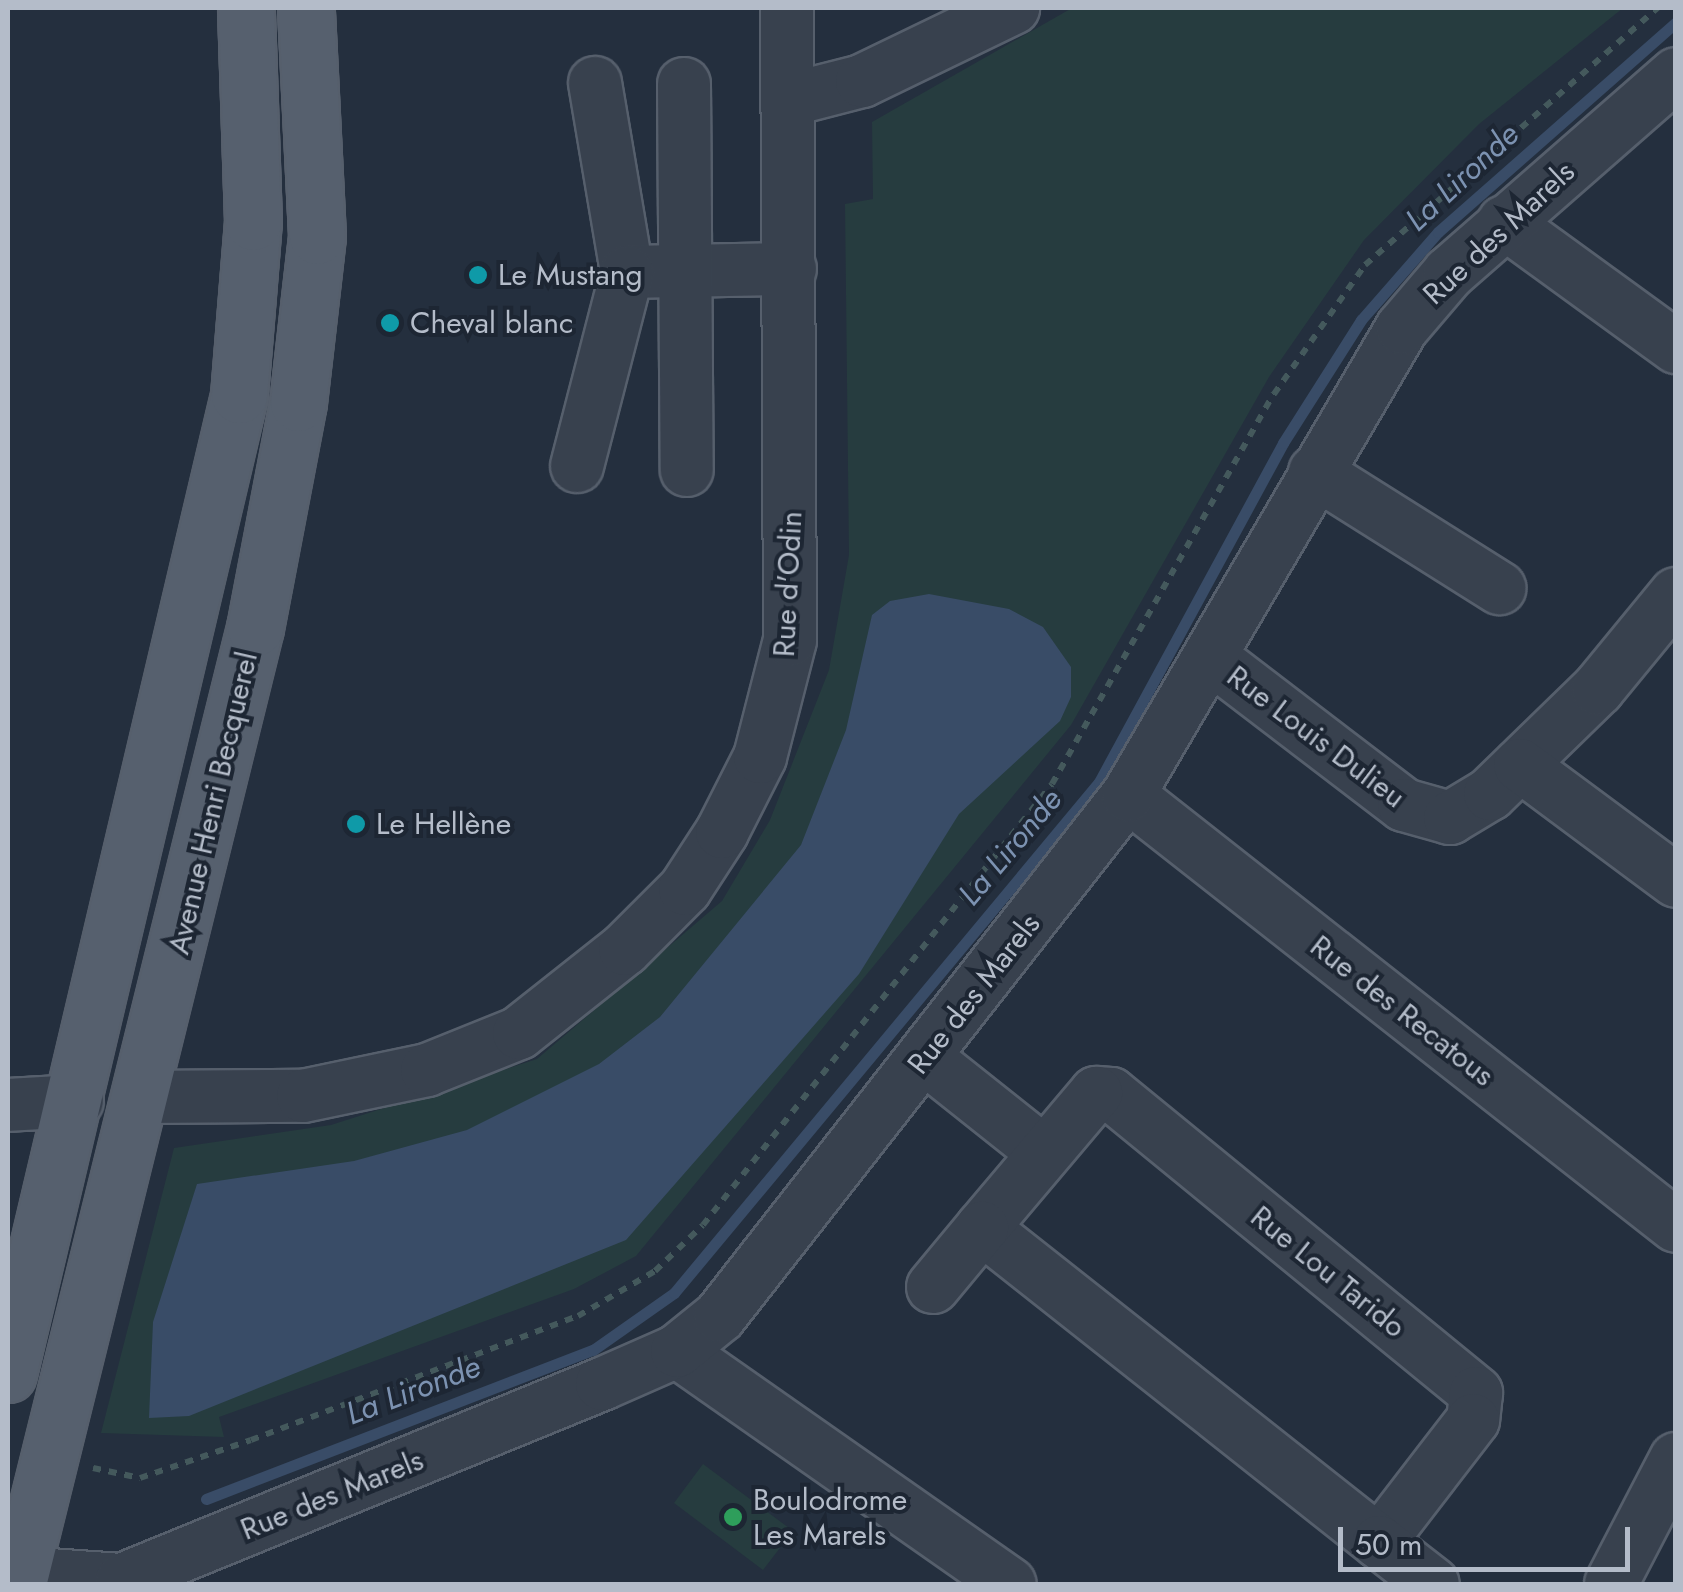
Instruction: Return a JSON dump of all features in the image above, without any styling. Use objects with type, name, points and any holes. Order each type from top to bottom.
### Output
[{"type":"main road","name":"Avenue Henri Becquerel","points":[[8,1374],[77,1101],[239,394],[253,222],[246,8]]},
{"type":"main road","name":"Avenue Henri Becquerel","points":[[20,1579],[255,628],[298,404],[317,236],[306,8]]},
{"type":"main road","points":[[77,1101],[141,1098]]},
{"type":"street","name":"Rue d'Odin","points":[[141,1098],[302,1096],[428,1070],[519,1033],[570,998],[684,889],[752,778],[790,640],[787,8]]},
{"type":"street","points":[[788,100],[862,81],[1014,8]]},
{"type":"street","name":"Rue des Marels","points":[[20,1579],[122,1580],[677,1351],[753,1278],[1128,795],[1212,659],[1314,472],[1402,328],[1504,222],[1676,74]]},
{"type":"street","points":[[577,466],[628,272],[595,83]]},
{"type":"street","points":[[684,84],[689,270],[687,470]]},
{"type":"street","points":[[1504,222],[1676,347]]},
{"type":"street","points":[[628,272],[790,269]]},
{"type":"street","points":[[1314,472],[1498,588]]},
{"type":"street","name":"Rue Louis Dulieu","points":[[1212,659],[1429,818],[1468,811],[1520,765],[1676,594]]},
{"type":"street","points":[[1520,765],[1676,881]]},
{"type":"street","name":"Rue des Recatous","points":[[1128,795],[1676,1226]]},
{"type":"street","points":[[924,1057],[1042,1151]]},
{"type":"street","name":"Rue Lou Tarido","points":[[933,1288],[1086,1099],[1110,1094],[1476,1393],[1474,1420],[1379,1542]]},
{"type":"street","points":[[8,1105],[77,1101]]},
{"type":"street","points":[[982,1228],[1433,1584]]},
{"type":"street","points":[[677,1351],[963,1560],[1010,1584]]},
{"type":"street","points":[[1611,1584],[1676,1459]]},
{"type":"path","points":[[86,1467],[140,1478],[578,1316],[655,1271],[703,1225],[1052,784],[1274,394],[1365,265],[1658,8]]},
{"type":"green space","points":[[1072,8],[1623,8],[1479,124],[1364,240],[1269,377],[1071,725],[636,1256],[574,1289],[219,1417],[224,1437],[101,1433],[174,1148],[331,1125],[537,1059],[722,901],[770,820],[829,670],[849,555],[845,204],[873,199],[872,122]]},
{"type":"green space","name":"Boulodrome Les Marels","points":[[703,1464],[793,1531],[763,1570],[674,1503]]},
{"type":"water","points":[[929,594],[1009,609],[1043,627],[1071,667],[1071,697],[1060,721],[959,814],[859,974],[626,1240],[189,1416],[149,1418],[153,1322],[197,1184],[354,1161],[467,1130],[599,1064],[660,1017],[801,845],[846,730],[872,615],[890,601]]},
{"type":"waterway","name":"La Lironde","points":[[206,1499],[593,1350],[674,1293],[1099,782],[1283,443],[1361,320],[1438,232],[1676,22]]},
{"type":"place","name":"Le Mustang","points":[[478,275]]},
{"type":"place","name":"Cheval blanc","points":[[390,323]]},
{"type":"place","name":"Le Hellène","points":[[356,824]]},
{"type":"place","name":"Boulodrome Les Marels","points":[[733,1517]]}]
